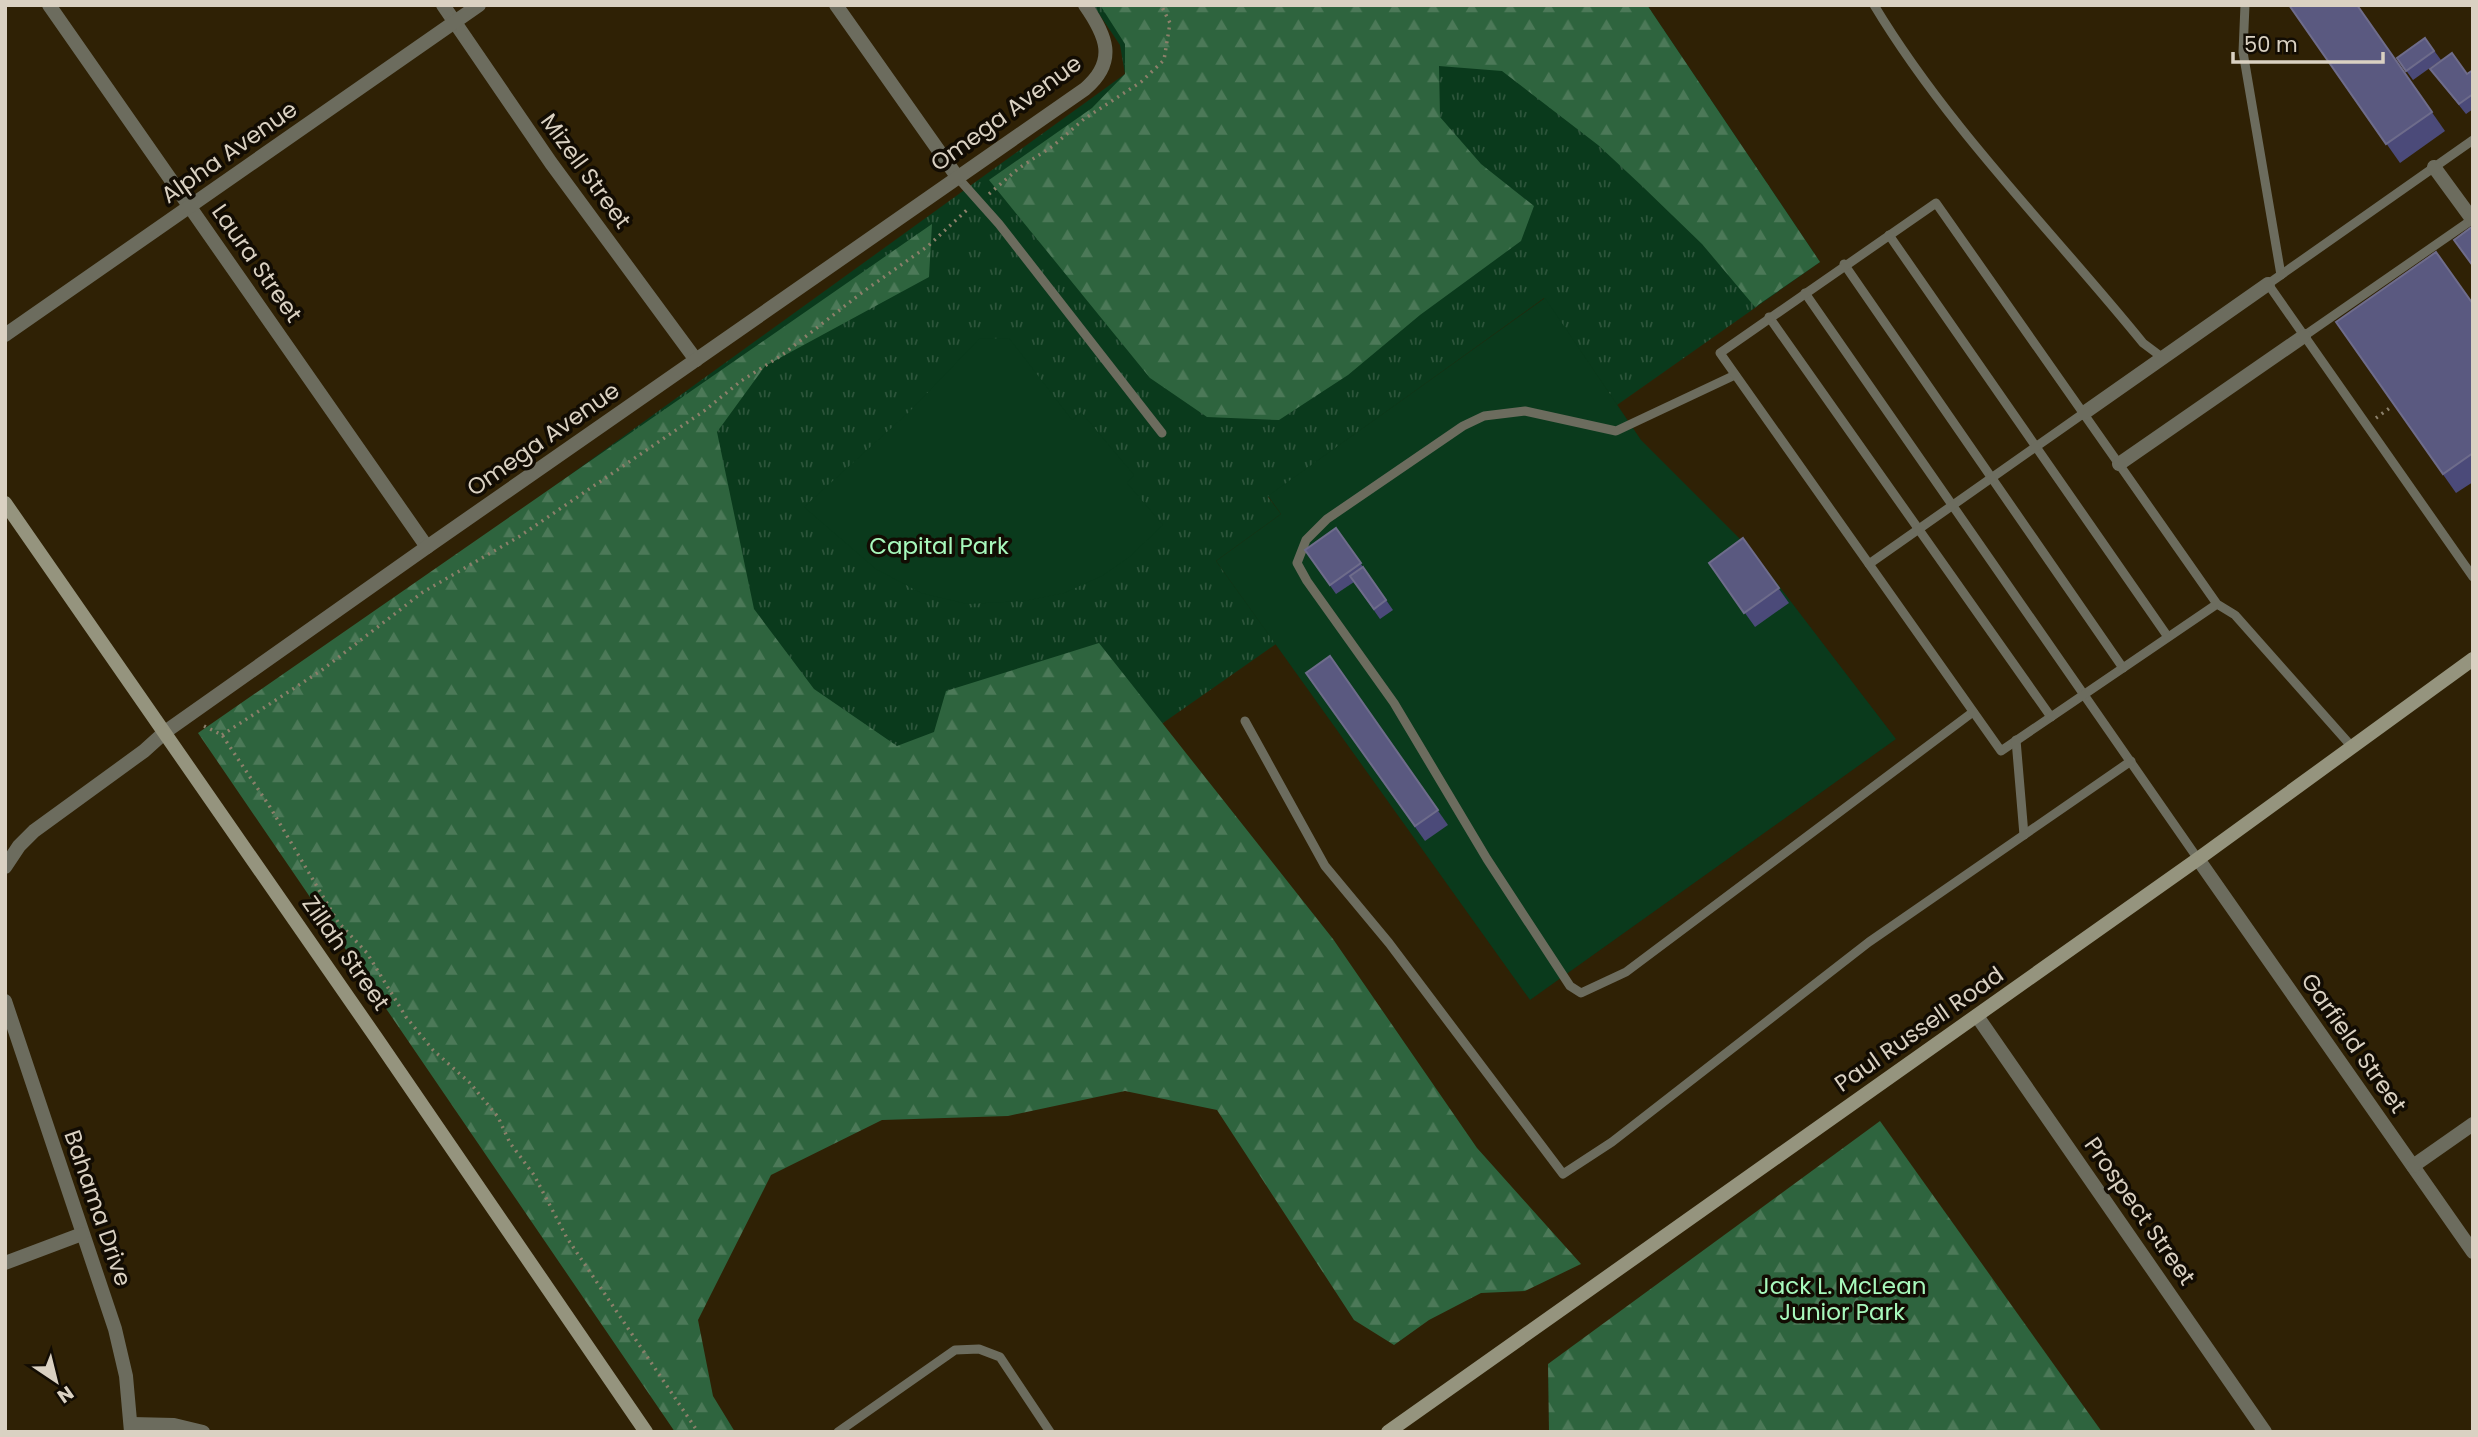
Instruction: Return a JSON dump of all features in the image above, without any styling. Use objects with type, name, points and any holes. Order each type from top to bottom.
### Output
[{"type":"street","name":"Laura Street","points":[[49,5],[427,547]]},
{"type":"street","name":"Mizell Street","points":[[443,5],[551,163],[696,360]]},
{"type":"street","name":"Alpha Avenue","points":[[5,335],[478,5]]},
{"type":"street","points":[[836,5],[958,178]]},
{"type":"street","name":"Omega Avenue","points":[[5,867],[19,846],[34,831],[144,751],[165,732],[1096,79],[1103,66],[1105,52],[1101,28],[1085,5]]},
{"type":"street","points":[[2434,167],[2472,219]]},
{"type":"street","points":[[2084,413],[2268,284]]},
{"type":"street","points":[[2119,464],[2304,336]]},
{"type":"street","name":"Zillah Street","points":[[5,503],[646,1432]]},
{"type":"street","name":"Paul Russell Road","points":[[1388,1432],[2198,859],[2473,659]]},
{"type":"street","name":"Garfield Street","points":[[2198,859],[2473,1252]]},
{"type":"street","name":"Bahama Drive","points":[[5,1001],[115,1329],[126,1377],[132,1428]]},
{"type":"street","name":"Prospect Street","points":[[1977,1016],[2265,1432]]},
{"type":"street","points":[[2413,1166],[2473,1124]]},
{"type":"street","points":[[5,1264],[82,1234]]},
{"type":"street","points":[[132,1428],[174,1425],[203,1432]]},
{"type":"lane","points":[[1874,5],[1929,86],[1987,158],[2143,343],[2163,358]]},
{"type":"lane","points":[[2245,5],[2243,52],[2281,275]]},
{"type":"lane","points":[[2473,140],[2268,284],[2473,577]]},
{"type":"lane","points":[[958,178],[999,223],[1162,433]]},
{"type":"lane","points":[[2217,604],[2001,751],[1720,353],[1844,264],[1936,203],[2217,604],[2235,615],[2353,748]]},
{"type":"lane","points":[[2304,336],[2472,219]]},
{"type":"lane","points":[[1889,235],[2168,637]]},
{"type":"lane","points":[[1844,264],[2123,668]]},
{"type":"lane","points":[[1805,293],[2198,859]]},
{"type":"lane","points":[[1769,317],[2051,717]]},
{"type":"lane","points":[[1735,374],[1616,431],[1525,411],[1484,416],[1453,433],[1327,519],[1306,540],[1297,563],[1394,703],[1487,859],[1570,986],[1581,993],[1626,972],[1973,712]]},
{"type":"lane","points":[[1869,564],[2084,413]]},
{"type":"lane","points":[[1245,721],[1325,866],[1389,943],[1563,1174],[1612,1142],[1869,942],[2131,761]]},
{"type":"lane","points":[[2017,740],[2024,835]]},
{"type":"lane","points":[[838,1432],[955,1350],[979,1349],[1000,1357],[1050,1432]]},
{"type":"path","points":[[698,1432],[567,1238],[534,1175],[510,1143],[498,1117],[470,1083],[433,1050],[407,1017],[367,953],[338,922],[271,807],[222,735],[322,670],[423,593],[520,536],[704,411],[741,381],[782,355],[864,291],[928,246],[1019,167],[1053,146],[1084,119],[1140,82],[1164,60],[1170,23],[1161,5]]},
{"type":"green space","name":"Capital Park","points":[[1093,5],[1647,5],[1820,262],[1617,405],[1544,298],[1268,497],[1281,514],[1216,561],[1276,644],[791,983],[534,501],[1125,74],[1120,45]]},
{"type":"green space","points":[[1100,5],[1647,5],[1820,262],[1755,307],[1702,244],[1642,186],[1598,145],[1502,71],[1439,66],[1440,117],[1481,164],[1534,206],[1521,241],[1420,315],[1348,375],[1279,420],[1207,417],[1150,378],[989,180],[1092,108],[1125,74],[1125,44]]},
{"type":"green space","points":[[932,224],[929,277],[765,366],[717,432],[754,609],[814,689],[897,746],[934,732],[946,691],[1099,643],[1333,939],[1477,1148],[1581,1264],[1525,1291],[1481,1293],[1429,1320],[1394,1345],[1354,1320],[1217,1110],[1125,1091],[1008,1116],[882,1120],[771,1175],[698,1320],[713,1396],[735,1432],[675,1432],[198,733]]},
{"type":"green space","points":[[1545,298],[1641,440],[1753,552],[1896,739],[1530,1000],[1216,561],[1281,514],[1268,496]]},
{"type":"green space","points":[[1009,338],[1072,420],[1081,412],[1134,475],[1127,483],[1163,525],[1128,558],[1102,576],[1064,593],[1024,601],[967,604],[921,593],[876,569],[804,507],[909,412],[979,339]]},
{"type":"green space","name":"Jack L. McLean Junior Park","points":[[1880,1121],[2102,1432],[1549,1432],[1548,1364]]},
{"type":"building","points":[[2289,5],[2357,5],[2432,112],[2386,144]]},
{"type":"building","points":[[2425,38],[2434,51],[2406,71],[2397,58]]},
{"type":"building","points":[[2452,53],[2467,74],[2473,70],[2473,94],[2459,104],[2430,69]]},
{"type":"building","points":[[2473,226],[2473,266],[2454,240]]},
{"type":"building","points":[[2436,252],[2473,304],[2473,453],[2443,474],[2336,322]]},
{"type":"building","points":[[1336,528],[1361,563],[1330,585],[1305,550]]},
{"type":"building","points":[[1743,538],[1779,588],[1744,613],[1709,563]]},
{"type":"building","points":[[1363,567],[1386,600],[1374,609],[1350,576]]},
{"type":"building","points":[[1330,656],[1438,810],[1415,826],[1306,673]]}]
